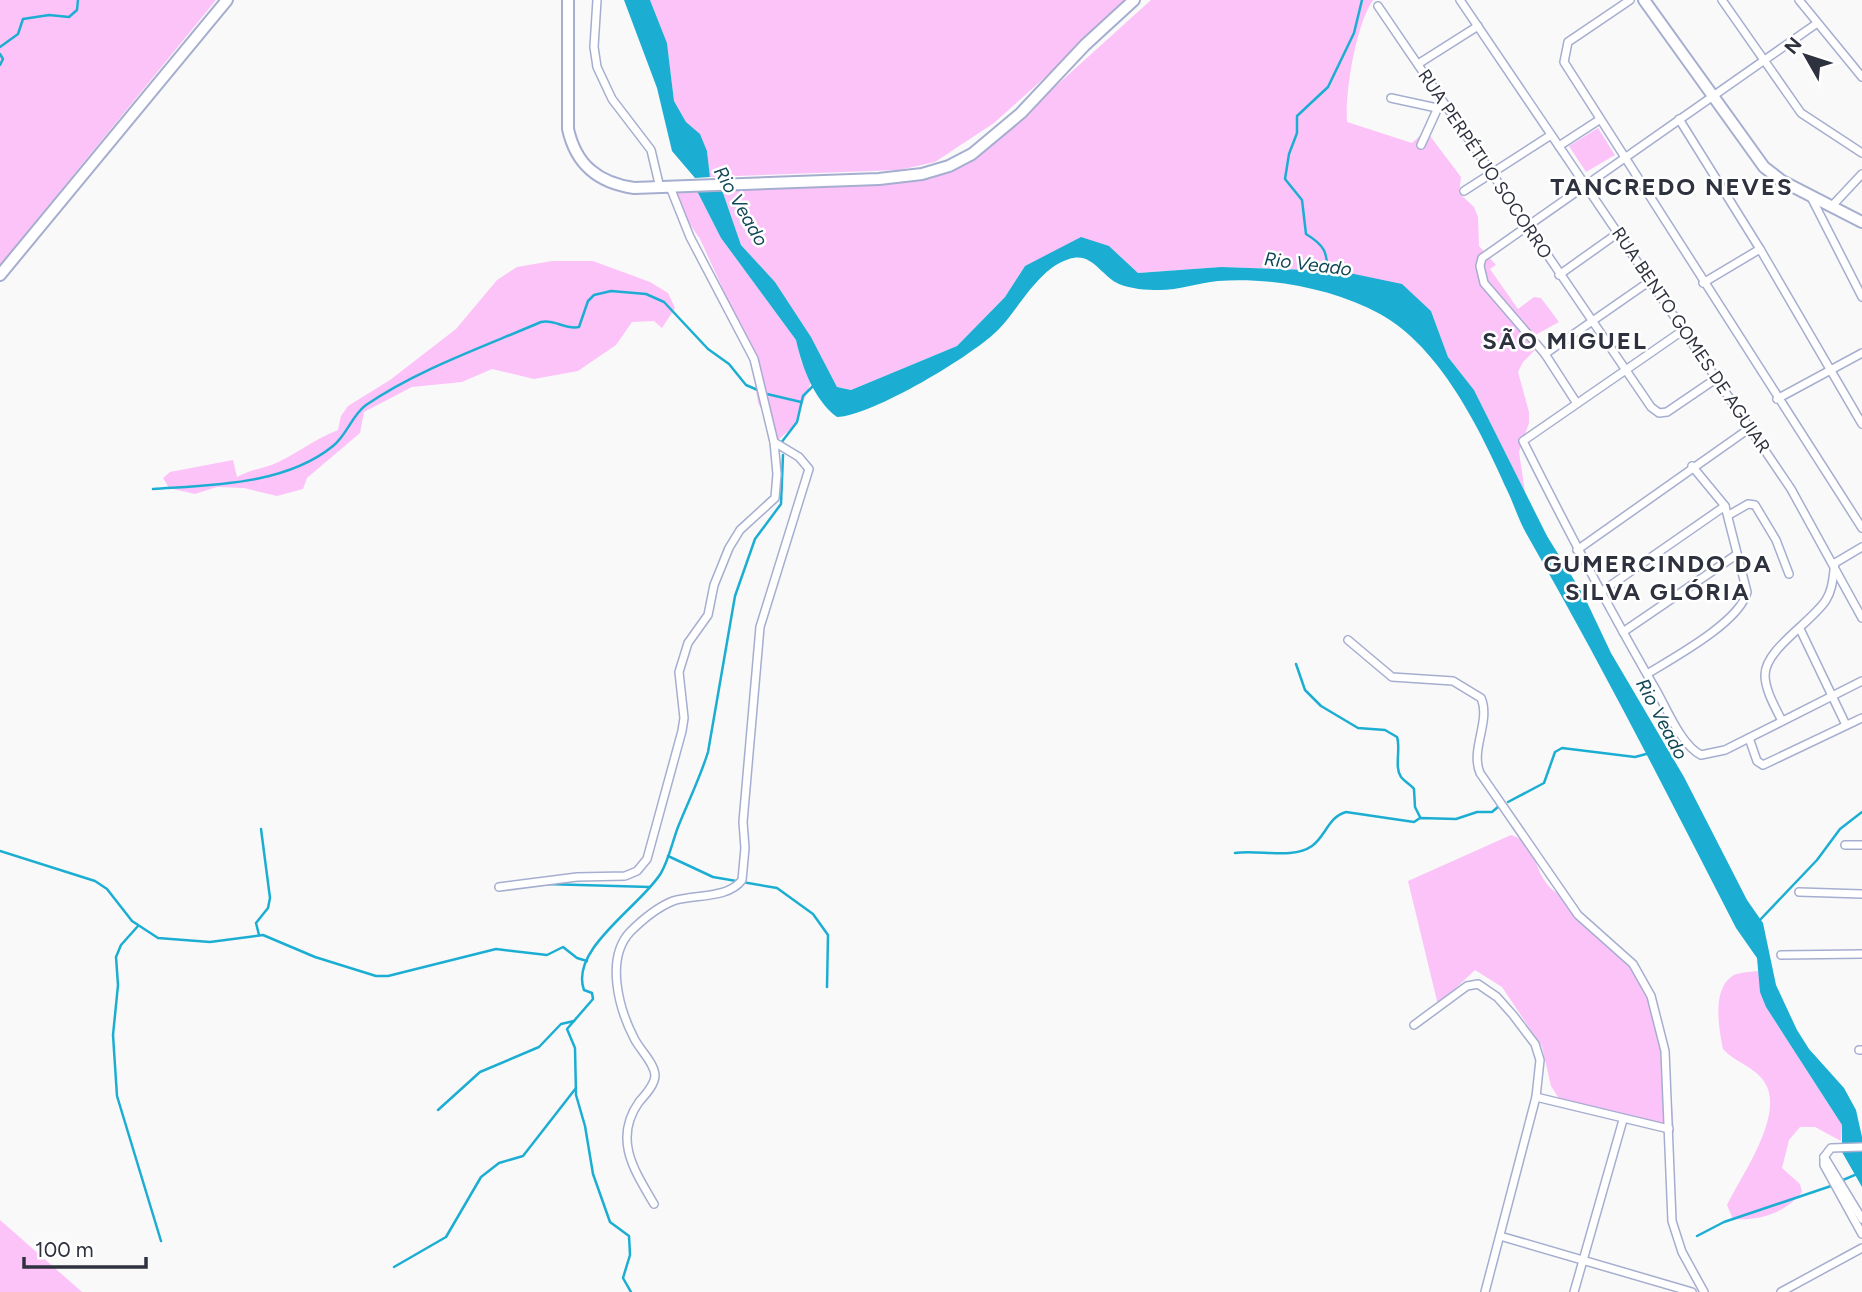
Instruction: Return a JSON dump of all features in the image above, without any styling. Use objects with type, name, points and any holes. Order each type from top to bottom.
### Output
[{"type":"main road","points":[[0,275],[227,0]]},
{"type":"main road","points":[[568,0],[568,129],[579,160],[605,181],[634,188],[879,179],[922,174],[949,166],[998,134],[1133,0]]},
{"type":"main road","points":[[1644,0],[1764,167],[1811,197],[1862,222]]},
{"type":"street","points":[[499,887],[577,877],[625,876],[637,871],[647,859],[682,731],[684,718],[679,671],[682,657],[692,635],[708,615],[714,585],[729,548],[747,523],[775,498],[777,474],[774,442],[754,359],[665,188],[651,150],[612,99],[597,67],[594,47],[597,0]]},
{"type":"street","name":"RUA BENTO GOMES DE AGUIAR","points":[[1460,0],[1791,489],[1835,563],[1862,618]]},
{"type":"street","points":[[1630,0],[1568,42],[1564,62],[1777,399],[1862,528]]},
{"type":"street","points":[[1721,0],[1801,113],[1862,153]]},
{"type":"street","points":[[1799,0],[1815,23],[1862,77]]},
{"type":"street","name":"RUA PERPÉTUO SOCORRO","points":[[1378,6],[1418,64],[1439,104],[1492,173],[1651,407],[1663,413],[1717,378]]},
{"type":"street","points":[[1576,402],[1545,354],[1484,283],[1479,266],[1487,251],[1712,98],[1815,23]]},
{"type":"street","points":[[1418,64],[1478,26]]},
{"type":"street","name":"RUA PERPÉTUO SOCORRO","points":[[1391,98],[1439,104]]},
{"type":"street","points":[[1421,145],[1439,104]]},
{"type":"street","points":[[1559,146],[1599,120]]},
{"type":"street","points":[[1679,120],[1760,249],[1862,424]]},
{"type":"street","points":[[1464,191],[1551,135]]},
{"type":"street","points":[[1831,207],[1862,174]]},
{"type":"street","points":[[1811,197],[1862,297]]},
{"type":"street","points":[[1559,275],[1618,233]]},
{"type":"street","points":[[1703,283],[1760,249]]},
{"type":"street","points":[[1545,354],[1650,281]]},
{"type":"street","points":[[1685,329],[1522,441],[1577,550],[1692,749],[1706,755],[1749,738],[1862,681]]},
{"type":"street","points":[[1777,399],[1862,353]]},
{"type":"street","points":[[1577,550],[1749,428]]},
{"type":"street","points":[[654,1204],[629,1160],[626,1140],[630,1118],[653,1082],[654,1072],[633,1037],[626,1018],[617,980],[617,956],[629,933],[661,907],[687,897],[733,889],[745,873],[743,822],[760,627],[809,478],[807,463],[774,442]]},
{"type":"street","points":[[1647,674],[1685,651],[1741,606],[1745,599],[1747,583],[1736,555],[1729,515],[1725,506],[1692,466]]},
{"type":"street","points":[[1729,515],[1751,503],[1755,505],[1776,540],[1789,574]]},
{"type":"street","points":[[1601,592],[1725,506]]},
{"type":"street","points":[[1782,721],[1768,690],[1765,671],[1773,654],[1827,599],[1832,587],[1835,563],[1862,547]]},
{"type":"street","points":[[1623,632],[1736,555]]},
{"type":"street","points":[[1800,629],[1846,725]]},
{"type":"street","points":[[1348,640],[1392,677],[1453,681],[1480,698],[1483,711],[1477,759],[1480,773],[1578,915],[1633,964],[1643,978],[1663,1035],[1676,1238],[1704,1292]]},
{"type":"street","points":[[1749,738],[1756,761],[1763,765],[1862,718]]},
{"type":"street","points":[[1845,845],[1862,845]]},
{"type":"street","points":[[1799,892],[1862,894]]},
{"type":"street","points":[[1780,955],[1862,954]]},
{"type":"street","points":[[1414,1025],[1467,986],[1484,986],[1535,1044],[1540,1060],[1536,1097],[1485,1292]]},
{"type":"street","points":[[1536,1097],[1669,1129]]},
{"type":"street","points":[[1574,1292],[1623,1120]]},
{"type":"street","points":[[1862,1147],[1828,1150],[1824,1157],[1824,1165],[1862,1234]]},
{"type":"street","points":[[1824,1157],[1862,1219]]},
{"type":"street","points":[[1500,1236],[1692,1292]]},
{"type":"street","points":[[1782,1292],[1862,1248]]},
{"type":"shaded area","points":[[0,0],[216,0],[0,265]]},
{"type":"shaded area","points":[[650,0],[1131,0],[994,123],[935,162],[899,170],[710,177],[707,151],[700,135],[686,122],[674,101],[667,43]]},
{"type":"shaded area","points":[[1151,0],[1373,0],[1361,25],[1353,59],[1347,122],[1412,143],[1424,132],[1430,136],[1461,177],[1459,193],[1474,207],[1478,217],[1479,246],[1496,265],[1490,269],[1518,309],[1534,297],[1541,298],[1559,322],[1528,339],[1535,350],[1523,362],[1518,372],[1529,412],[1529,423],[1519,452],[1525,492],[1474,390],[1448,357],[1431,311],[1402,285],[1340,271],[1221,267],[1138,273],[1109,246],[1025,266],[1005,297],[957,346],[851,390],[837,387],[811,337],[775,282],[741,245],[722,190],[896,183],[940,174],[1006,131]]},
{"type":"shaded area","points":[[1598,128],[1615,155],[1586,172],[1569,146]]},
{"type":"shaded area","points":[[697,191],[721,238],[796,340],[801,361],[811,382],[794,426],[778,440],[758,403],[750,354],[722,287],[700,239],[668,192]]},
{"type":"shaded area","points":[[552,261],[593,261],[650,282],[668,293],[675,308],[662,328],[654,321],[632,322],[616,345],[578,371],[534,379],[492,369],[462,382],[412,387],[364,412],[360,433],[307,478],[303,489],[277,496],[244,488],[217,487],[195,494],[169,488],[163,478],[170,472],[233,460],[237,477],[274,464],[338,430],[341,416],[348,406],[390,380],[456,329],[497,280],[517,267]]},
{"type":"shaded area","points":[[1511,835],[1519,838],[1530,849],[1542,877],[1549,886],[1568,901],[1592,928],[1627,954],[1639,970],[1656,1013],[1662,1039],[1671,1090],[1674,1133],[1663,1125],[1560,1100],[1551,1086],[1542,1047],[1502,987],[1475,970],[1438,1005],[1408,881]]},
{"type":"shaded area","points":[[1758,971],[1766,1007],[1842,1125],[1841,1141],[1815,1127],[1800,1127],[1789,1140],[1782,1168],[1800,1184],[1802,1192],[1788,1205],[1771,1214],[1752,1219],[1733,1219],[1727,1205],[1759,1145],[1769,1111],[1770,1096],[1761,1077],[1723,1049],[1719,1001],[1725,983],[1731,977]]},
{"type":"shaded area","points":[[0,1220],[82,1292],[0,1292]]},
{"type":"water","points":[[624,0],[650,0],[667,43],[674,101],[686,122],[700,134],[707,151],[710,177],[695,178],[672,151],[657,88]]},
{"type":"water","name":"Rio Veado","points":[[722,190],[741,245],[775,282],[811,337],[837,387],[851,390],[957,346],[1005,297],[1025,266],[1081,237],[1109,246],[1138,273],[1221,267],[1340,271],[1402,284],[1431,311],[1448,357],[1474,390],[1547,536],[1584,596],[1611,653],[1684,777],[1747,900],[1763,923],[1776,985],[1797,1030],[1809,1049],[1844,1088],[1856,1110],[1862,1137],[1862,1187],[1842,1152],[1842,1125],[1766,1007],[1760,992],[1757,958],[1736,928],[1607,680],[1523,528],[1471,416],[1439,368],[1402,329],[1362,305],[1302,287],[1238,280],[1166,290],[1139,289],[1119,284],[1090,261],[1077,257],[1058,264],[1039,279],[999,329],[968,354],[897,396],[853,414],[837,417],[822,402],[810,382],[796,340],[721,238],[697,191]]},
{"type":"waterway","points":[[0,47],[18,34],[23,19],[49,15],[69,17],[77,10],[78,0]]},
{"type":"waterway","points":[[1327,273],[1324,250],[1306,234],[1302,200],[1285,179],[1289,154],[1297,133],[1297,116],[1328,87],[1354,33],[1362,0]]},
{"type":"waterway","points":[[0,54],[3,59],[0,65]]},
{"type":"waterway","points":[[153,489],[247,481],[293,469],[333,446],[361,409],[386,392],[452,359],[541,322],[579,327],[588,301],[594,295],[611,291],[646,294],[664,302],[708,349],[729,364],[746,385],[760,391]]},
{"type":"waterway","points":[[781,443],[797,422],[803,396],[814,385]]},
{"type":"waterway","points":[[767,394],[801,402]]},
{"type":"waterway","points":[[631,1292],[623,1278],[630,1255],[629,1236],[610,1222],[593,1174],[585,1126],[576,1095],[575,1048],[567,1029],[593,999],[592,993],[584,990],[582,975],[587,959],[597,943],[652,886],[661,873],[701,771],[708,752],[735,596],[755,539],[781,504],[783,455]]},
{"type":"waterway","points":[[1296,664],[1305,690],[1321,706],[1358,728],[1385,730],[1397,737],[1399,773],[1414,789],[1415,807],[1420,817]]},
{"type":"waterway","points":[[1508,802],[1544,783],[1555,752],[1562,748],[1635,757],[1650,753]]},
{"type":"waterway","points":[[1235,853],[1285,853],[1304,850],[1317,842],[1335,818],[1346,812],[1414,822],[1420,818],[1456,819],[1477,812],[1492,812],[1499,806]]},
{"type":"waterway","points":[[1759,921],[1817,860],[1840,829],[1862,812]]},
{"type":"waterway","points":[[259,935],[256,923],[268,908],[270,898],[261,829]]},
{"type":"waterway","points":[[0,851],[95,881],[107,889],[132,921],[158,938],[210,942],[263,935],[315,957],[376,976],[388,976],[496,949],[547,955],[563,947],[577,958],[587,961]]},
{"type":"waterway","points":[[668,856],[713,877],[777,888],[813,914],[828,935],[827,987]]},
{"type":"waterway","points":[[545,884],[650,887]]},
{"type":"waterway","points":[[138,926],[121,945],[116,957],[118,985],[113,1035],[117,1096],[161,1241]]},
{"type":"waterway","points":[[438,1110],[480,1072],[539,1047],[561,1024],[574,1021]]},
{"type":"waterway","points":[[394,1267],[446,1237],[481,1177],[499,1163],[523,1156],[576,1088]]},
{"type":"waterway","points":[[1843,1180],[1862,1172]]},
{"type":"waterway","points":[[1697,1236],[1724,1222],[1831,1186]]},
{"type":"district","name":"TANCREDO NEVES","points":[[1672,186]]},
{"type":"district","name":"SÃO MIGUEL","points":[[1565,340]]},
{"type":"district","name":"GUMERCINDO DA SILVA GLÓRIA","points":[[1658,577]]}]
